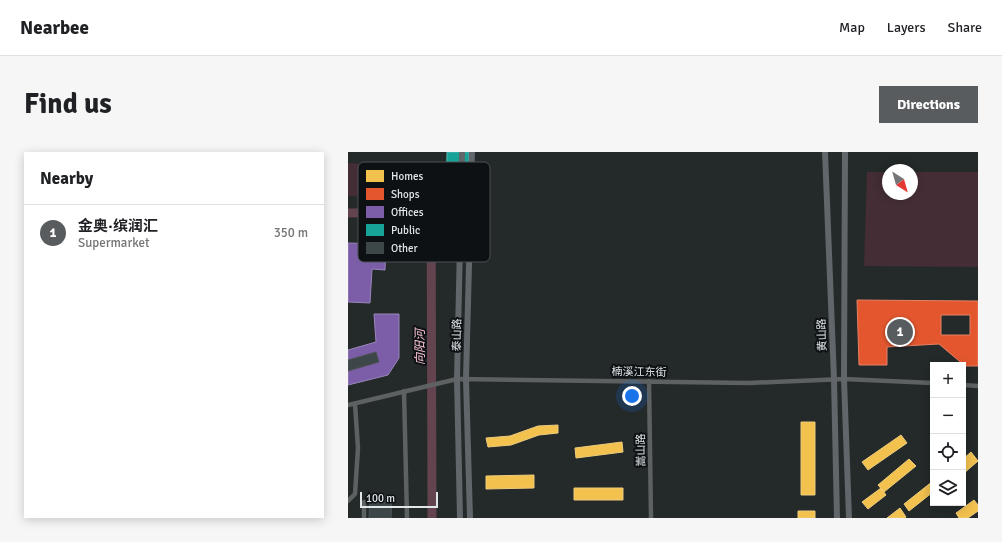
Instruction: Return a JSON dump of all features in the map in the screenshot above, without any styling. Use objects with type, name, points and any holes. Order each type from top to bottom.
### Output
[{"type":"street","name":"泰山路","points":[[462,152],[462,162]]},
{"type":"street","name":"泰山路","points":[[472,152],[472,162]]},
{"type":"street","name":"黄山路","points":[[825,152],[834,379],[837,518]]},
{"type":"street","name":"黄山路","points":[[845,152],[844,379],[849,518]]},
{"type":"street","name":"泰山路","points":[[460,262],[457,379],[460,518]]},
{"type":"street","name":"泰山路","points":[[469,262],[466,379],[470,518]]},
{"type":"street","name":"楠溪江东街","points":[[348,405],[457,379],[749,382],[844,379],[930,383]]},
{"type":"street","name":"嵩山路","points":[[650,381],[651,518]]},
{"type":"street","points":[[966,385],[978,386]]},
{"type":"street","points":[[404,391],[407,518]]},
{"type":"street","points":[[348,501],[355,494],[358,448],[355,404]]},
{"type":"street","points":[[364,502],[364,518]]},
{"type":"shaded area","points":[[348,163],[358,164],[358,196],[348,196]]},
{"type":"shaded area","points":[[867,172],[882,172],[882,200],[918,200],[918,172],[978,172],[978,267],[864,266]]},
{"type":"building: Homes","points":[[801,422],[815,422],[815,495],[801,495]]},
{"type":"building: Homes","points":[[558,425],[558,433],[539,435],[511,445],[488,447],[486,438],[510,436],[538,426]]},
{"type":"building: Homes","points":[[901,435],[907,443],[868,470],[862,462]]},
{"type":"building: Homes","points":[[622,442],[623,452],[576,458],[575,448]]},
{"type":"building: Homes","points":[[971,452],[978,461],[966,471],[966,470],[966,456]]},
{"type":"building: Homes","points":[[909,459],[916,466],[884,492],[878,485]]},
{"type":"building: Homes","points":[[534,475],[534,488],[486,489],[486,476]]},
{"type":"building: Homes","points":[[930,483],[930,494],[909,511],[904,504]]},
{"type":"building: Homes","points":[[574,488],[623,488],[623,500],[574,500]]},
{"type":"building: Homes","points":[[881,488],[886,495],[868,509],[862,502]]},
{"type":"building: Homes","points":[[974,500],[978,505],[978,511],[968,518],[959,518],[956,513]]},
{"type":"building: Homes","points":[[900,508],[906,517],[905,518],[887,518]]},
{"type":"building: Homes","points":[[798,511],[815,511],[815,518],[798,518]]},
{"type":"building: Shops","points":[[857,300],[978,301],[978,366],[966,366],[966,362],[960,362],[939,344],[887,347],[887,365],[859,365]],"holes":[[[941,315],[970,315],[970,335],[941,335]]]},
{"type":"building: Offices","points":[[348,243],[358,243],[358,262],[385,262],[385,270],[372,269],[370,303],[348,302]]},
{"type":"building: Offices","points":[[374,314],[399,314],[399,358],[388,375],[348,385],[348,350],[376,342]]},
{"type":"building: Public","points":[[447,152],[469,152],[469,162],[447,162]]},
{"type":"building: Other","points":[[376,352],[379,362],[348,371],[348,360]]},
{"type":"building: Other","points":[[370,495],[392,496],[391,518],[369,518]]},
{"type":"waterway","points":[[348,213],[358,213]]},
{"type":"waterway","name":"向阳河","points":[[431,262],[432,518]]},
{"type":"place","name":"金奥·缤润汇","points":[[900,332]]}]
